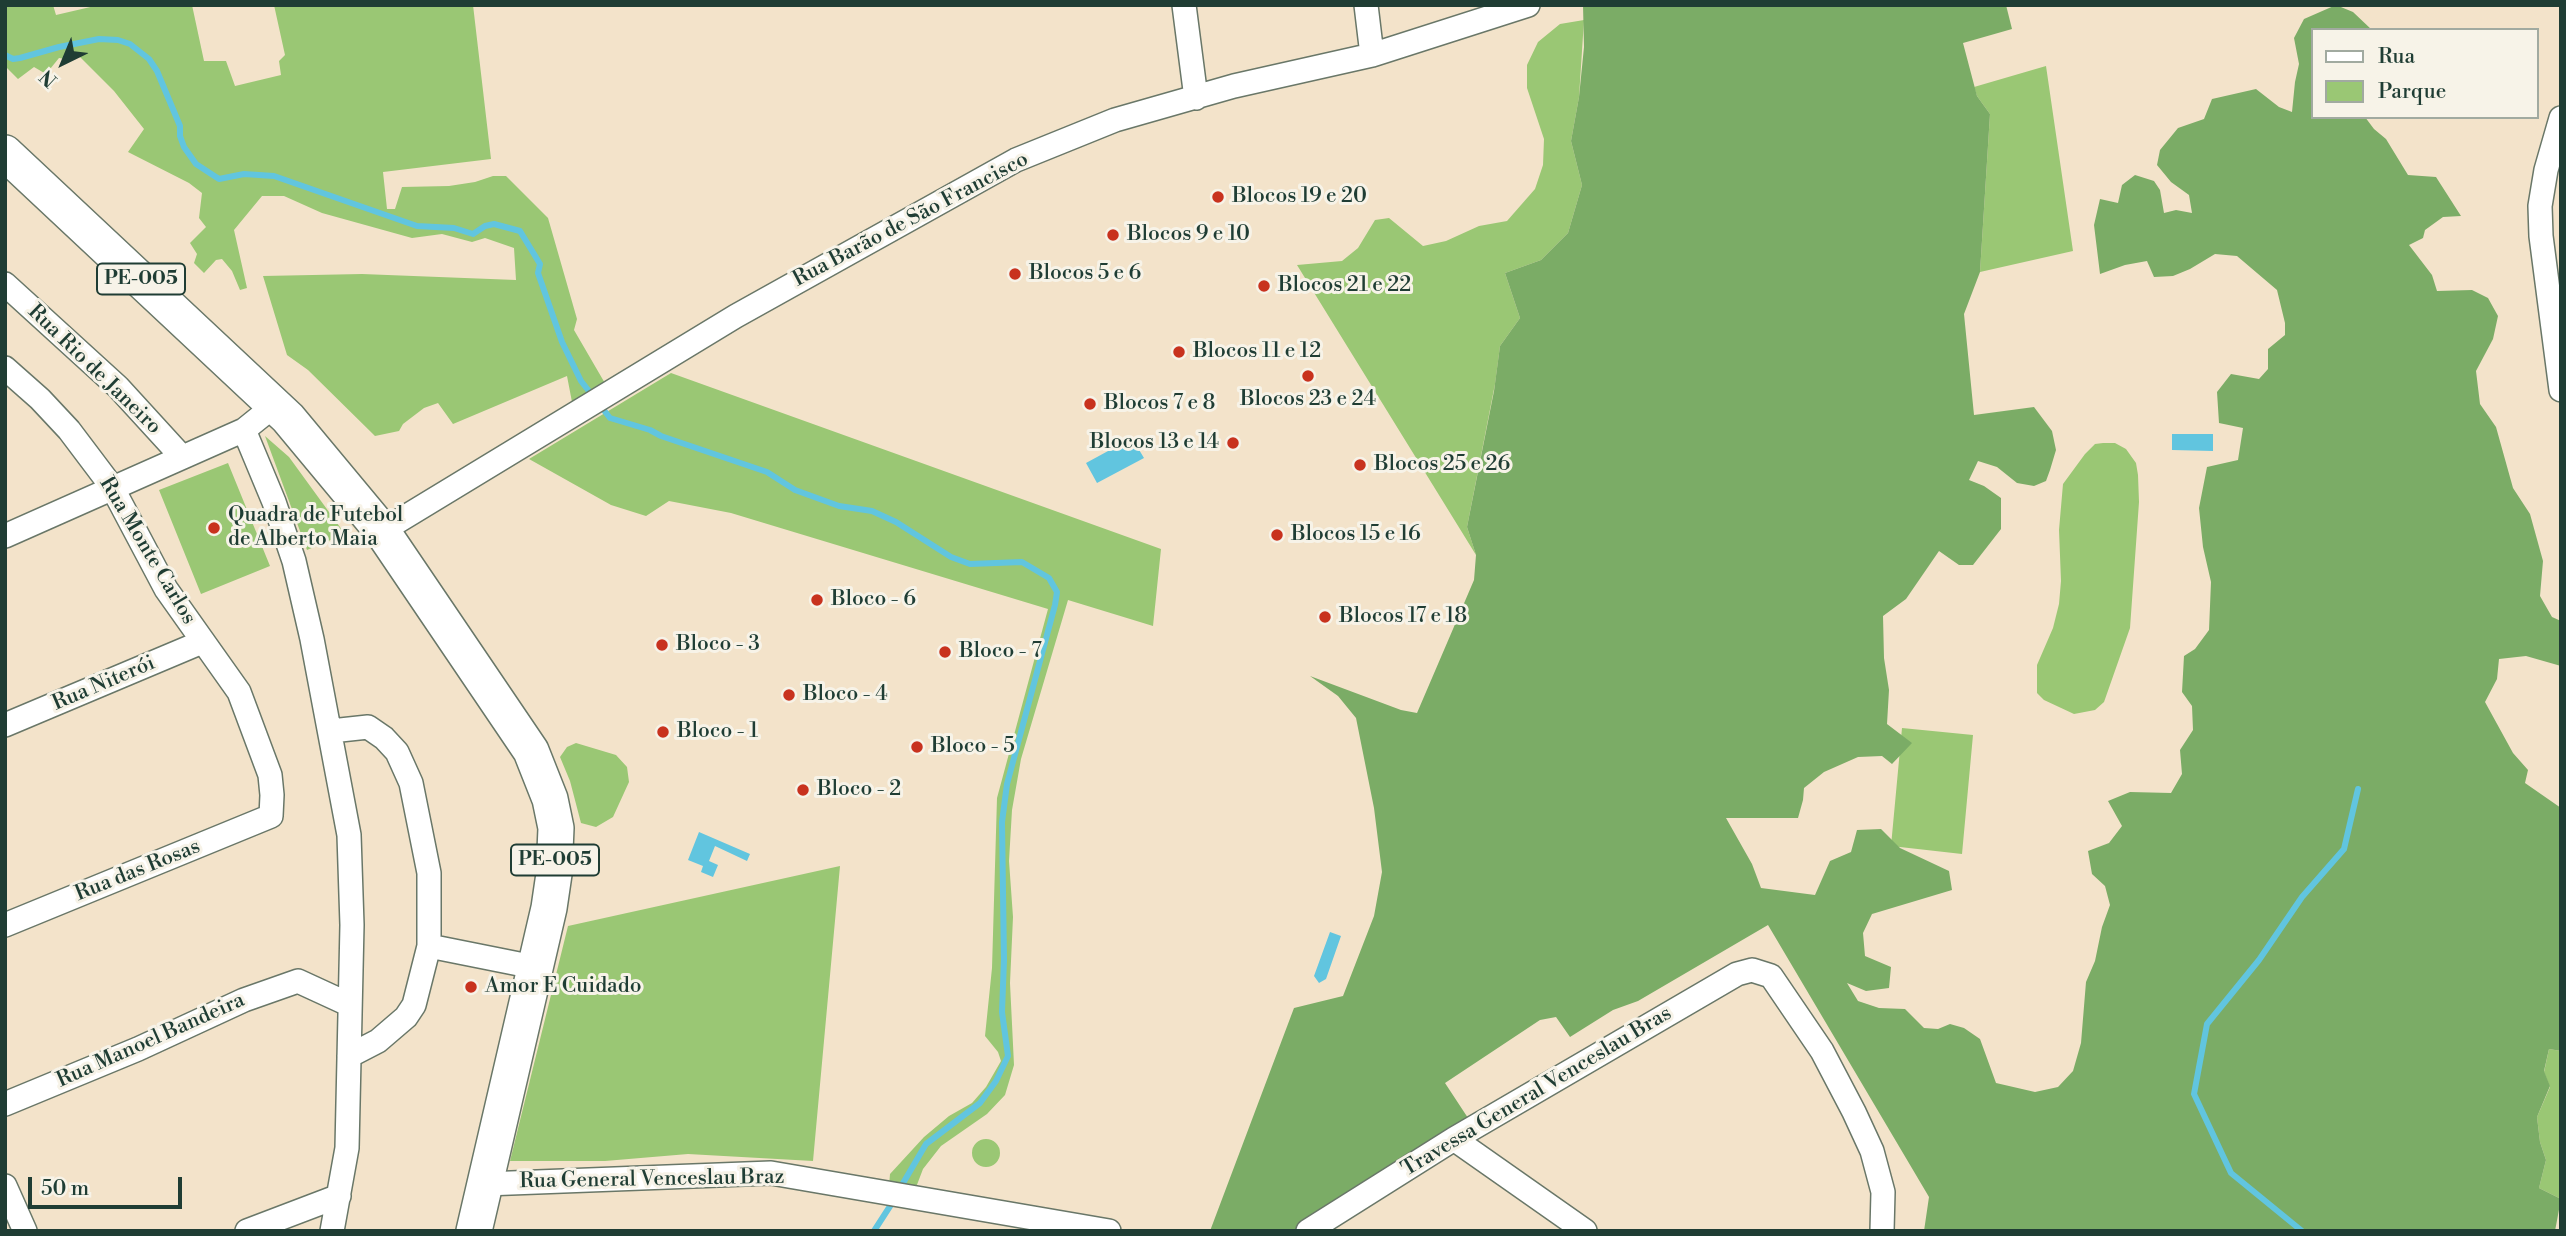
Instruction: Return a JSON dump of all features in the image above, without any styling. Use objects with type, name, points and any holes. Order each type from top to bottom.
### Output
[{"type":"main road","name":"PE-005","points":[[5,153],[275,405],[382,531],[531,751],[550,799],[556,828],[554,874],[549,908],[474,1231]]},
{"type":"street","points":[[1184,5],[1196,98]]},
{"type":"street","points":[[1366,5],[1372,55]]},
{"type":"street","name":"Rua Barão de São Francisco","points":[[382,531],[736,316],[1016,160],[1115,120],[1234,86],[1372,55],[1528,5]]},
{"type":"street","points":[[2561,118],[2546,170],[2540,206],[2541,236],[2555,291],[2561,390]]},
{"type":"street","name":"Rua Rio de Janeiro","points":[[5,284],[118,387],[182,457]]},
{"type":"street","name":"Rua Monte Carlos","points":[[5,368],[69,430],[112,487],[166,589],[239,692],[270,775],[271,816]]},
{"type":"street","points":[[5,537],[244,430],[275,405]]},
{"type":"street","points":[[244,430],[274,502],[294,561],[331,731],[349,835],[352,925],[348,1004],[347,1148],[332,1231]]},
{"type":"street","name":"Rua Niterói","points":[[5,725],[202,642]]},
{"type":"street","points":[[331,731],[368,727],[384,738],[397,752],[411,783],[429,873],[429,946],[414,1005],[406,1017],[377,1041],[349,1056]]},
{"type":"street","name":"Rua das Rosas","points":[[5,925],[271,816]]},
{"type":"street","points":[[429,946],[534,967]]},
{"type":"street","name":"Travessa General Venceslau Bras","points":[[1308,1231],[1454,1139],[1737,974],[1752,970],[1771,976],[1822,1051],[1872,1152],[1883,1192],[1882,1231]]},
{"type":"street","name":"Rua Manoel Bandeira","points":[[5,1104],[138,1049],[244,1000],[298,981],[348,1004]]},
{"type":"street","points":[[1454,1139],[1585,1231]]},
{"type":"street","name":"Rua General Venceslau Braz","points":[[485,1184],[771,1173],[1109,1231]]},
{"type":"street","points":[[5,1186],[25,1231]]},
{"type":"street","points":[[247,1231],[339,1196]]},
{"type":"green space","points":[[5,5],[53,5],[56,15],[99,5],[192,5],[204,61],[226,61],[235,86],[281,75],[279,61],[285,55],[274,5],[473,5],[491,159],[383,172],[387,209],[395,209],[402,187],[449,186],[493,176],[506,176],[548,218],[577,319],[574,330],[606,385],[572,402],[567,376],[453,424],[438,403],[424,408],[403,424],[399,431],[375,436],[308,370],[287,355],[263,276],[362,274],[516,280],[514,248],[485,238],[472,242],[442,234],[412,238],[322,213],[284,196],[262,196],[234,230],[247,288],[240,290],[232,271],[222,259],[216,260],[204,273],[194,263],[197,254],[190,243],[206,227],[199,218],[202,193],[189,183],[128,152],[144,129],[114,91],[79,56],[70,60],[59,58],[46,74],[34,67],[18,79],[5,66]]},
{"type":"green space","points":[[1583,5],[2006,5],[2012,29],[1963,43],[1977,96],[1990,114],[1980,272],[1964,314],[1974,415],[2034,407],[2052,431],[2056,450],[2050,470],[2046,481],[2034,486],[2017,483],[1997,467],[1978,461],[1969,480],[1984,486],[2001,498],[2001,529],[1973,565],[1959,565],[1939,551],[1906,599],[1883,616],[1884,658],[1889,690],[1887,724],[1912,743],[1892,764],[1882,756],[1858,757],[1824,772],[1804,788],[1798,818],[1726,818],[1752,864],[1761,888],[1815,895],[1830,861],[1851,852],[1857,830],[1881,829],[1900,848],[1949,871],[1952,890],[1872,914],[1863,933],[1865,956],[1891,967],[1889,988],[1866,991],[1847,983],[1858,1001],[1879,1008],[1905,1009],[1924,1028],[1938,1029],[1950,1024],[1964,1028],[1980,1039],[1996,1083],[2035,1092],[2058,1087],[2073,1071],[2081,1043],[2086,982],[2095,961],[2110,905],[2105,886],[2092,874],[2088,851],[2109,843],[2122,826],[2108,801],[2130,792],[2171,793],[2182,774],[2180,750],[2193,730],[2192,706],[2182,692],[2184,656],[2195,649],[2209,630],[2211,582],[2203,547],[2199,508],[2207,467],[2238,460],[2243,428],[2219,423],[2217,392],[2231,374],[2259,379],[2268,369],[2268,349],[2285,335],[2285,323],[2277,290],[2237,256],[2215,254],[2173,276],[2154,277],[2147,261],[2100,274],[2094,225],[2100,199],[2118,203],[2122,185],[2135,175],[2154,181],[2160,190],[2164,213],[2176,210],[2192,213],[2189,195],[2171,182],[2157,165],[2160,150],[2178,128],[2204,119],[2212,99],[2256,89],[2279,107],[2292,112],[2299,64],[2294,38],[2304,19],[2336,5],[2353,12],[2370,28],[2310,28],[2310,119],[2366,119],[2386,139],[2408,175],[2436,177],[2461,216],[2443,217],[2425,230],[2423,238],[2409,245],[2432,275],[2437,291],[2472,290],[2488,298],[2498,316],[2493,339],[2476,371],[2480,404],[2496,427],[2513,488],[2530,514],[2543,561],[2540,596],[2552,617],[2561,621],[2561,666],[2526,656],[2499,659],[2497,679],[2485,702],[2513,753],[2528,770],[2525,783],[2561,808],[2561,1051],[2549,1049],[2544,1071],[2550,1086],[2537,1117],[2540,1142],[2546,1160],[2539,1188],[2561,1199],[2555,1231],[1924,1231],[1929,1197],[1768,925],[1638,1001],[1613,1010],[1570,1037],[1556,1017],[1540,1020],[1445,1083],[1468,1118],[1297,1231],[1210,1231],[1294,1008],[1343,996],[1374,916],[1382,872],[1374,808],[1356,718],[1338,696],[1310,676],[1401,710],[1417,713],[1474,580],[1476,555],[1467,527],[1494,391],[1500,346],[1520,318],[1505,273],[1541,260],[1568,233],[1582,185],[1571,141],[1584,47]]},
{"type":"green space","points":[[1584,20],[1579,97],[1571,141],[1582,185],[1568,233],[1541,260],[1505,273],[1520,318],[1500,346],[1467,527],[1476,555],[1297,265],[1342,261],[1358,248],[1375,220],[1389,218],[1423,246],[1446,241],[1479,226],[1507,221],[1535,189],[1543,165],[1544,139],[1527,88],[1527,65],[1538,42],[1560,24]]},
{"type":"green space","points":[[2046,66],[2073,251],[1980,272],[1990,114],[1974,87]]},
{"type":"green space","points":[[671,373],[1161,549],[1153,626],[1068,600],[1021,759],[1012,810],[1009,861],[1013,917],[1010,983],[1014,1065],[1005,1095],[987,1114],[941,1146],[923,1169],[915,1190],[889,1186],[890,1174],[924,1137],[949,1116],[972,1103],[986,1087],[1001,1061],[998,1052],[985,1036],[992,968],[997,798],[1048,609],[731,513],[669,501],[646,516],[611,505],[529,459]]},
{"type":"green space","points":[[265,436],[289,457],[345,534],[307,550]]},
{"type":"green space","points":[[2115,443],[2126,449],[2136,463],[2138,475],[2139,502],[2130,628],[2104,702],[2095,710],[2074,714],[2044,700],[2037,693],[2037,665],[2053,628],[2059,604],[2059,530],[2063,484],[2085,454],[2095,444]]},
{"type":"green space","name":"Quadra de Futebol de Alberto Maia","points":[[228,463],[270,566],[201,594],[159,490]]},
{"type":"green space","points":[[1902,728],[1973,735],[1962,854],[1891,846]]},
{"type":"green space","points":[[576,743],[616,755],[627,767],[629,782],[613,817],[596,827],[581,823],[570,781],[560,757],[567,747]]},
{"type":"green space","points":[[840,866],[813,1161],[688,1154],[605,1161],[510,1161],[568,926]]},
{"type":"green space","points":[[2549,1049],[2561,1051],[2561,1199],[2539,1188],[2546,1160],[2540,1142],[2537,1117],[2550,1087],[2544,1072]]},
{"type":"green space","points":[[986,1139],[996,1143],[1000,1153],[996,1163],[986,1167],[976,1163],[972,1153],[976,1143]]},
{"type":"water","points":[[2172,434],[2213,434],[2213,451],[2172,450]]},
{"type":"water","points":[[1132,438],[1144,458],[1097,483],[1086,463]]},
{"type":"water","points":[[699,832],[750,854],[747,861],[715,846],[709,861],[718,865],[713,877],[701,872],[703,866],[688,860]]},
{"type":"water","points":[[1330,932],[1341,936],[1326,979],[1319,983],[1314,976]]},
{"type":"waterway","points":[[5,55],[13,59],[20,58],[99,39],[130,44],[149,59],[157,71],[180,126],[184,147],[196,164],[219,179],[244,174],[274,176],[417,226],[454,228],[473,234],[494,224],[520,231],[540,264],[538,273],[562,342],[581,381],[610,418],[767,472],[795,490],[839,506],[872,511],[896,522],[951,557],[970,564],[1022,562],[1049,578],[1057,592],[1055,605],[1007,784],[1002,822],[1002,1012],[1008,1056],[996,1081],[980,1103],[926,1144],[899,1190]]},
{"type":"waterway","points":[[2302,1231],[2231,1173],[2194,1094],[2207,1024],[2259,960],[2302,897],[2344,849],[2358,789]]},
{"type":"waterway","points":[[874,1231],[894,1200]]},
{"type":"place","name":"Blocos 19 e 20","points":[[1218,197]]},
{"type":"place","name":"Blocos 9 e 10","points":[[1113,235]]},
{"type":"place","name":"Blocos 5 e 6","points":[[1015,274]]},
{"type":"place","name":"Blocos 21 e 22","points":[[1264,286]]},
{"type":"place","name":"Blocos 11 e 12","points":[[1179,352]]},
{"type":"place","name":"Blocos 23 e 24","points":[[1308,376]]},
{"type":"place","name":"Blocos 7 e 8","points":[[1090,404]]},
{"type":"place","name":"Blocos 13 e 14","points":[[1233,443]]},
{"type":"place","name":"Blocos 25 e 26","points":[[1360,465]]},
{"type":"place","name":"Quadra de Futebol de Alberto Maia","points":[[214,528]]},
{"type":"place","name":"Blocos 15 e 16","points":[[1277,535]]},
{"type":"place","name":"Bloco - 6","points":[[817,600]]},
{"type":"place","name":"Blocos 17 e 18","points":[[1325,617]]},
{"type":"place","name":"Bloco - 3","points":[[662,645]]},
{"type":"place","name":"Bloco - 7","points":[[945,652]]},
{"type":"place","name":"Bloco - 4","points":[[789,695]]},
{"type":"place","name":"Bloco - 1","points":[[663,732]]},
{"type":"place","name":"Bloco - 5","points":[[917,747]]},
{"type":"place","name":"Bloco - 2","points":[[803,790]]},
{"type":"place","name":"Amor E Cuidado","points":[[471,987]]}]
